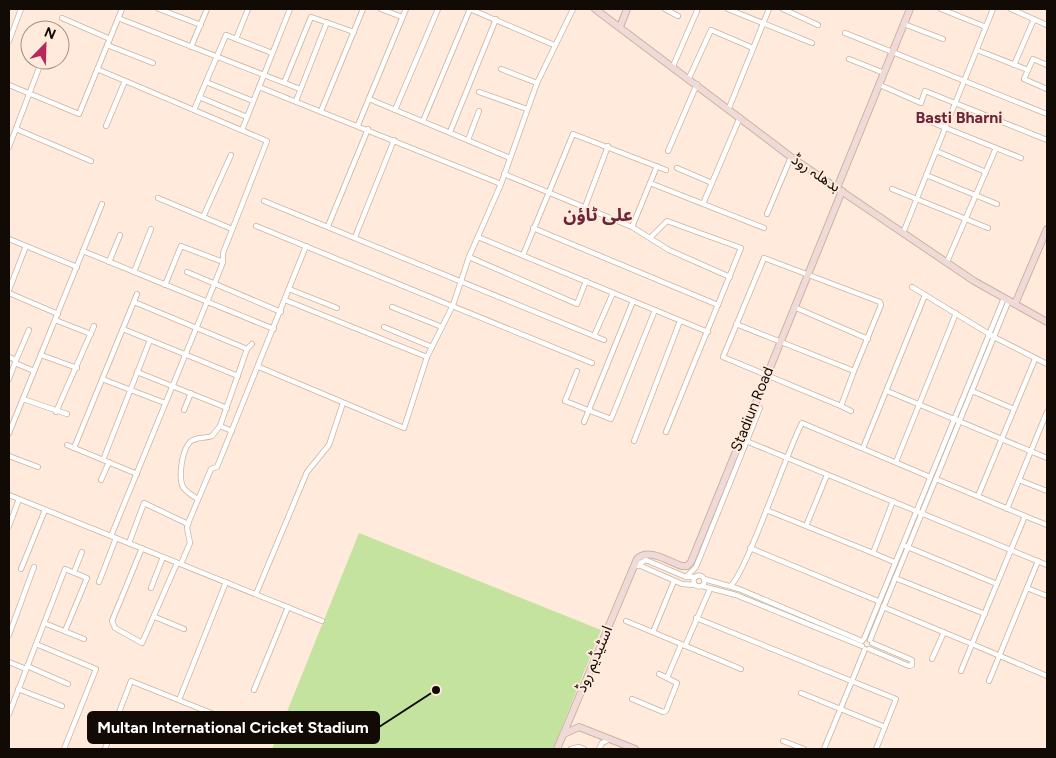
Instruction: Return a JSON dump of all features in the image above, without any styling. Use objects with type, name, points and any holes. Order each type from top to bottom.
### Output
[{"type":"main road","name":"بدھلہ روڈ","points":[[595,9],[697,84],[791,157],[947,262],[1047,322]]},
{"type":"main road","points":[[620,27],[627,9]]},
{"type":"main road","name":"Stadiun Road","points":[[634,567],[637,559],[644,554],[682,566],[687,566],[691,562],[794,307],[910,9]]},
{"type":"main road","points":[[1015,304],[1047,229]]},
{"type":"main road","name":"اسٹیڈیم روڈ","points":[[557,749],[634,567]]},
{"type":"main road","points":[[563,734],[579,727],[635,749]]},
{"type":"street","points":[[9,41],[21,9]]},
{"type":"street","points":[[9,85],[79,114],[122,9]]},
{"type":"street","points":[[160,9],[201,25]]},
{"type":"street","points":[[191,47],[208,9]]},
{"type":"street","points":[[236,39],[248,9]]},
{"type":"street","points":[[242,130],[290,9]]},
{"type":"street","points":[[321,111],[363,9]]},
{"type":"street","points":[[380,9],[402,17]]},
{"type":"street","points":[[358,125],[406,9]]},
{"type":"street","points":[[396,110],[438,9]]},
{"type":"street","points":[[423,121],[470,9],[554,45]]},
{"type":"street","points":[[259,367],[404,428],[427,358],[453,305],[469,257],[501,184],[537,83],[573,9]]},
{"type":"street","points":[[665,9],[678,16]]},
{"type":"street","points":[[728,9],[812,43]]},
{"type":"street","points":[[728,108],[769,9]]},
{"type":"street","points":[[783,9],[818,25]]},
{"type":"street","points":[[941,9],[986,27]]},
{"type":"street","points":[[903,233],[993,9]]},
{"type":"street","points":[[1011,9],[1047,25]]},
{"type":"street","points":[[673,66],[697,11]]},
{"type":"street","points":[[284,83],[311,17],[354,32]]},
{"type":"street","points":[[62,18],[110,39]]},
{"type":"street","points":[[118,18],[300,89]]},
{"type":"street","points":[[450,132],[496,19]]},
{"type":"street","points":[[1014,65],[1034,19]]},
{"type":"street","points":[[296,101],[327,22]]},
{"type":"street","points":[[904,24],[943,40]]},
{"type":"street","points":[[689,78],[711,30],[753,48]]},
{"type":"street","points":[[845,33],[1047,114]]},
{"type":"street","points":[[194,110],[226,35],[272,53]]},
{"type":"street","points":[[107,45],[153,63]]},
{"type":"street","points":[[977,50],[1028,70]]},
{"type":"street","points":[[849,59],[884,73]]},
{"type":"street","points":[[1047,65],[1033,59],[1024,79],[1047,89]]},
{"type":"street","points":[[97,69],[267,141],[222,253],[224,262],[137,474],[99,582]]},
{"type":"street","points":[[501,69],[537,83]]},
{"type":"street","points":[[9,147],[38,70]]},
{"type":"street","points":[[106,126],[125,80]]},
{"type":"street","points":[[206,82],[254,101]]},
{"type":"street","points":[[668,151],[697,84]]},
{"type":"street","points":[[880,85],[921,103],[925,91],[1047,140]]},
{"type":"street","points":[[259,87],[368,129],[501,184]]},
{"type":"street","points":[[479,92],[527,109]]},
{"type":"street","points":[[200,97],[247,117]]},
{"type":"street","points":[[368,99],[510,158]]},
{"type":"street","points":[[468,140],[480,111]]},
{"type":"street","points":[[703,204],[740,117]]},
{"type":"street","points":[[922,118],[1021,158]]},
{"type":"street","points":[[16,129],[91,161]]},
{"type":"street","points":[[328,226],[368,129]]},
{"type":"street","points":[[523,255],[573,134],[666,170]]},
{"type":"street","points":[[354,237],[394,140]]},
{"type":"street","points":[[585,207],[608,146]]},
{"type":"street","points":[[947,262],[996,148]]},
{"type":"street","points":[[936,151],[986,172]]},
{"type":"street","points":[[203,217],[231,154]]},
{"type":"street","points":[[767,214],[791,157]]},
{"type":"street","points":[[632,227],[657,166]]},
{"type":"street","points":[[677,168],[712,182]]},
{"type":"street","points":[[504,174],[632,227],[669,250],[730,277]]},
{"type":"street","points":[[926,175],[997,204]]},
{"type":"street","points":[[650,183],[764,228]]},
{"type":"street","points":[[892,189],[988,228]]},
{"type":"street","points":[[158,198],[232,230]]},
{"type":"street","points":[[264,201],[604,340]]},
{"type":"street","points":[[9,433],[102,204]]},
{"type":"street","points":[[650,238],[667,221],[741,248],[666,432]]},
{"type":"street","points":[[256,226],[592,363]]},
{"type":"street","points":[[533,228],[718,305]]},
{"type":"street","points":[[134,272],[151,229]]},
{"type":"street","points":[[109,262],[120,235]]},
{"type":"street","points":[[478,237],[708,332]]},
{"type":"street","points":[[9,239],[77,267]]},
{"type":"street","points":[[26,246],[9,292],[58,314]]},
{"type":"street","points":[[165,285],[181,246],[224,262]]},
{"type":"street","points":[[142,548],[112,625],[142,643],[190,542],[188,524],[211,469],[217,467],[259,367],[306,246]]},
{"type":"street","points":[[83,251],[274,329]]},
{"type":"street","points":[[469,257],[577,304],[586,281]]},
{"type":"street","points":[[840,406],[882,303],[764,258],[723,357],[851,411]]},
{"type":"street","points":[[187,272],[280,312]]},
{"type":"street","points":[[912,287],[994,337],[1035,360],[1047,364]]},
{"type":"street","points":[[289,290],[337,308]]},
{"type":"street","points":[[594,336],[613,293]]},
{"type":"street","points":[[74,448],[137,294]]},
{"type":"street","points":[[863,448],[925,295]]},
{"type":"street","points":[[824,749],[852,681],[878,601],[988,333],[1006,299]]},
{"type":"street","points":[[864,645],[871,642],[883,607],[1002,318],[1006,299]]},
{"type":"street","points":[[285,300],[427,358]]},
{"type":"street","points":[[584,422],[632,301]]},
{"type":"street","points":[[134,302],[246,350]]},
{"type":"street","points":[[392,307],[442,327]]},
{"type":"street","points":[[794,307],[868,339]]},
{"type":"street","points":[[577,371],[565,401],[611,419],[655,310]]},
{"type":"street","points":[[896,462],[956,313]]},
{"type":"street","points":[[55,320],[90,334]]},
{"type":"street","points":[[634,441],[680,321]]},
{"type":"street","points":[[736,324],[854,371]]},
{"type":"street","points":[[56,412],[94,326]]},
{"type":"street","points":[[384,327],[432,347]]},
{"type":"street","points":[[123,329],[238,376]]},
{"type":"street","points":[[9,379],[29,330]]},
{"type":"street","points":[[102,460],[150,340]]},
{"type":"street","points":[[198,499],[189,493],[181,479],[186,447],[190,441],[197,438],[212,436],[220,426],[246,350],[252,344]]},
{"type":"street","points":[[41,355],[76,368]]},
{"type":"street","points":[[9,357],[34,371]]},
{"type":"street","points":[[978,496],[1035,360]]},
{"type":"street","points":[[137,372],[226,408]]},
{"type":"street","points":[[102,379],[165,403]]},
{"type":"street","points":[[886,391],[1047,458]]},
{"type":"street","points":[[972,391],[1014,408]]},
{"type":"street","points":[[184,410],[191,393]]},
{"type":"street","points":[[23,399],[56,412],[67,414]]},
{"type":"street","points":[[256,594],[307,472],[328,445],[343,403]]},
{"type":"street","points":[[686,577],[696,567],[760,408]]},
{"type":"street","points":[[1007,508],[1030,452],[1046,420],[1047,412]]},
{"type":"street","points":[[730,586],[736,581],[802,423],[930,477]]},
{"type":"street","points":[[220,426],[232,431]]},
{"type":"street","points":[[746,441],[1047,565]]},
{"type":"street","points":[[67,445],[137,474]]},
{"type":"street","points":[[9,456],[38,467]]},
{"type":"street","points":[[101,480],[109,462]]},
{"type":"street","points":[[806,526],[827,474]]},
{"type":"street","points":[[936,479],[1047,525]]},
{"type":"street","points":[[1019,480],[1047,491]]},
{"type":"street","points":[[9,495],[322,621]]},
{"type":"street","points":[[9,526],[19,499]]},
{"type":"street","points":[[872,553],[893,501]]},
{"type":"street","points":[[128,543],[144,503],[188,524]]},
{"type":"street","points":[[21,570],[45,510]]},
{"type":"street","points":[[766,510],[894,562]]},
{"type":"street","points":[[961,671],[1025,516]]},
{"type":"street","points":[[902,544],[997,584]]},
{"type":"street","points":[[750,548],[878,601]]},
{"type":"street","points":[[74,572],[82,552]]},
{"type":"street","points":[[151,588],[163,557]]},
{"type":"street","points":[[634,567],[646,560],[686,577],[700,576],[704,579],[730,586],[864,645],[912,666],[912,660],[871,642],[864,645],[736,595],[695,584],[682,584],[634,567]]},
{"type":"street","points":[[989,682],[1038,561]]},
{"type":"street","points":[[9,635],[34,567]]},
{"type":"street","points":[[9,714],[64,568],[87,578],[65,631]]},
{"type":"street","points":[[695,584],[696,577]]},
{"type":"street","points":[[895,578],[984,614]]},
{"type":"street","points":[[702,586],[704,579]]},
{"type":"street","points":[[652,632],[674,580]]},
{"type":"street","points":[[180,700],[226,582]]},
{"type":"street","points":[[1027,588],[1047,596]]},
{"type":"street","points":[[668,678],[710,589]]},
{"type":"street","points":[[254,690],[288,607]]},
{"type":"street","points":[[883,607],[1047,676]]},
{"type":"street","points":[[154,617],[184,629]]},
{"type":"street","points":[[696,618],[896,699],[876,749]]},
{"type":"street","points":[[626,621],[741,669]]},
{"type":"street","points":[[44,623],[84,639]]},
{"type":"street","points":[[932,659],[944,632]]},
{"type":"street","points":[[36,644],[96,669],[64,749]]},
{"type":"street","points":[[9,662],[27,667],[68,684]]},
{"type":"street","points":[[632,700],[663,712],[666,711],[677,683],[659,674]]},
{"type":"street","points":[[105,749],[130,682],[135,682],[251,729]]},
{"type":"street","points":[[18,689],[62,706]]},
{"type":"street","points":[[801,693],[885,727]]},
{"type":"street","points":[[599,749],[602,743],[610,739]]},
{"type":"street","points":[[783,741],[804,749]]},
{"type":"street","points":[[571,749],[579,747],[584,749]]},
{"type":"green space","points":[[359,533],[601,630],[553,749],[272,749]]},
{"type":"place","name":"Multan International Cricket Stadium","points":[[436,690]]},
{"type":"district","name":"Basti Bharni","points":[[959,117]]},
{"type":"district","name":"علی ٹاؤن","points":[[598,215]]}]
